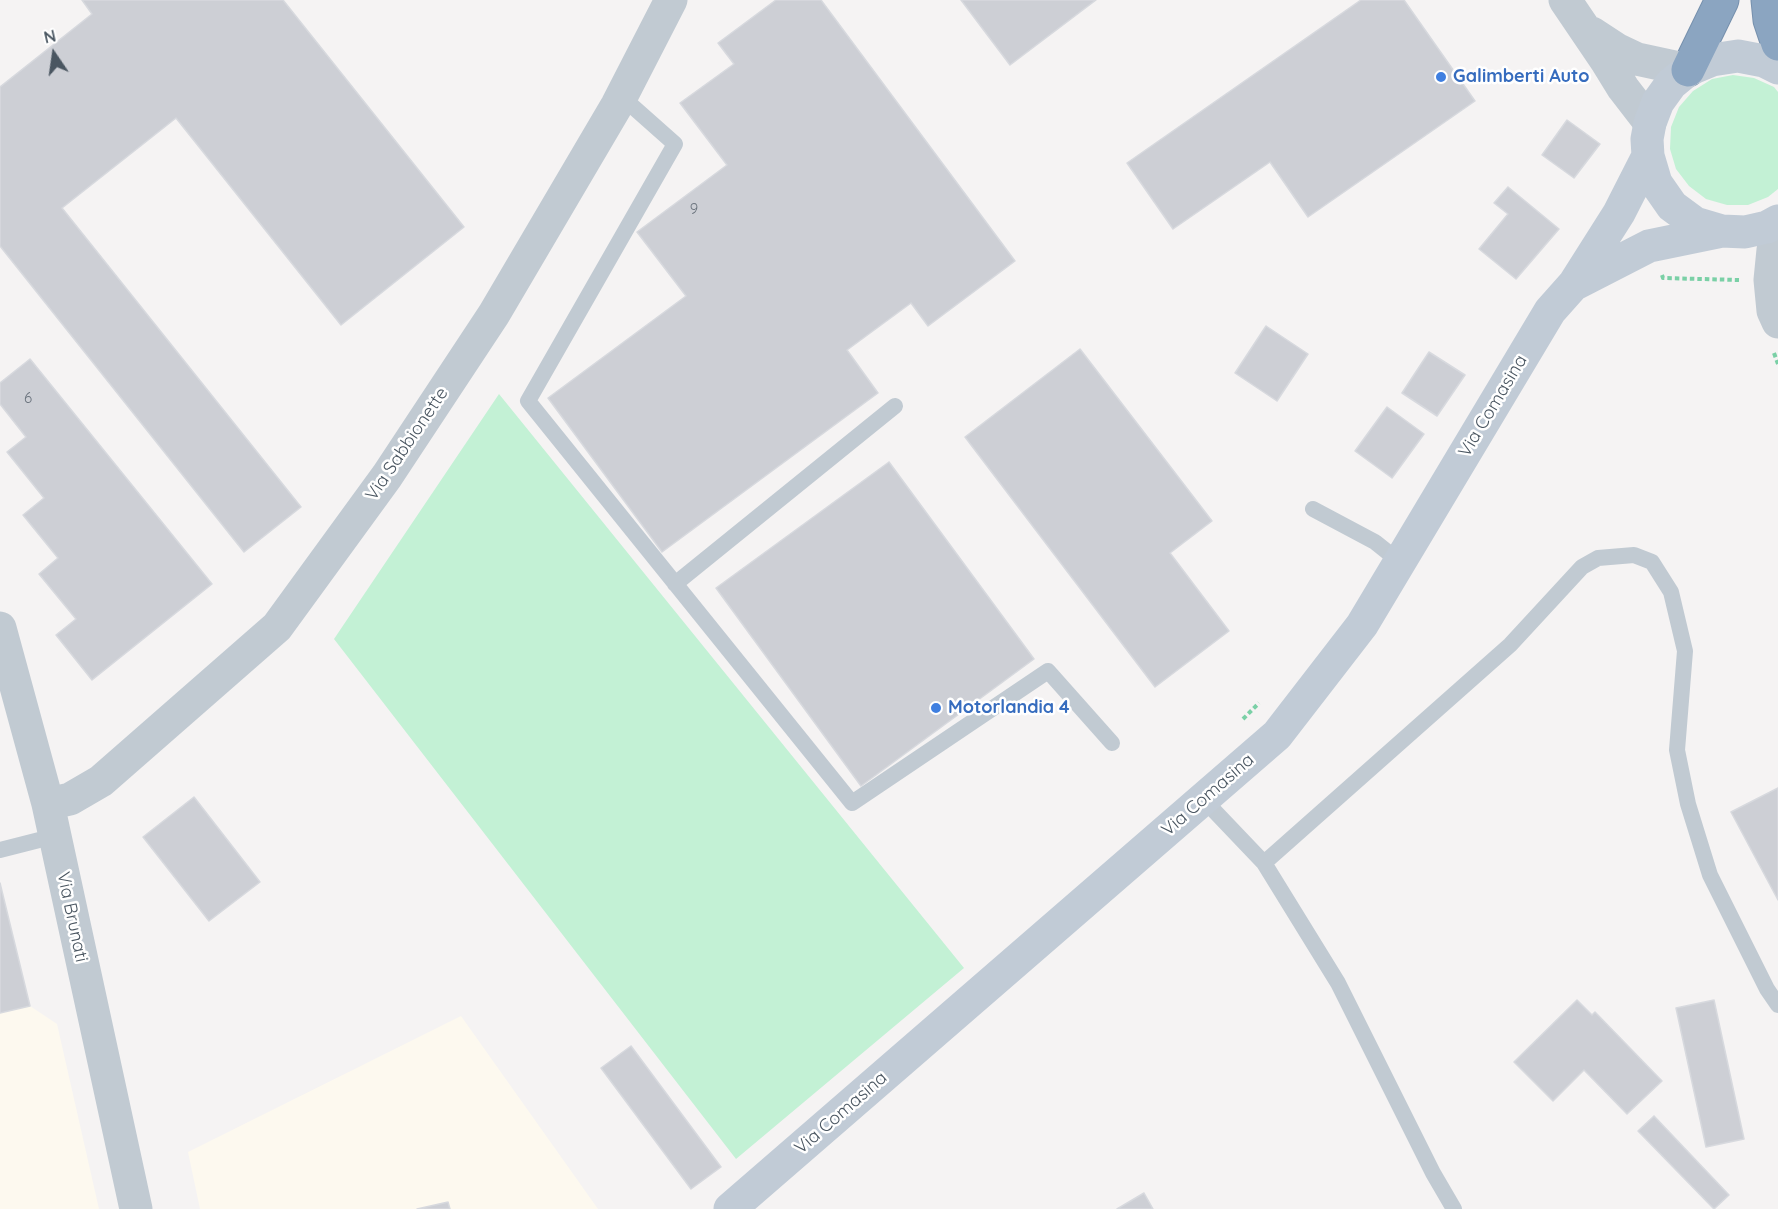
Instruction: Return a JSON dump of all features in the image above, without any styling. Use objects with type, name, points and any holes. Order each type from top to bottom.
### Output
[{"type":"highway","points":[[1688,70],[1722,0]]},
{"type":"highway","points":[[1768,0],[1770,20],[1778,45]]},
{"type":"main road","points":[[1778,68],[1764,61],[1738,56],[1712,60],[1688,70],[1671,84],[1658,102],[1647,139],[1648,156],[1656,183],[1672,206],[1695,223],[1722,231],[1745,232],[1767,227],[1778,221]]},
{"type":"main road","name":"Via Comasina","points":[[730,1209],[1277,735],[1362,625],[1550,311],[1574,284],[1619,213],[1648,156]]},
{"type":"main road","name":"Via Comasina","points":[[1574,284],[1649,246],[1722,231]]},
{"type":"street","name":"Via Sabbionette","points":[[48,804],[70,799],[101,781],[277,627],[387,476],[494,314],[622,97],[671,0]]},
{"type":"street","points":[[1565,0],[1623,88],[1650,123]]},
{"type":"street","points":[[1583,27],[1618,50],[1637,59],[1688,70]]},
{"type":"street","points":[[1778,238],[1773,250],[1770,280],[1773,311],[1778,322]]},
{"type":"street","name":"Via Brunati","points":[[0,628],[48,804],[136,1209]]},
{"type":"lane","points":[[622,97],[675,144],[528,401],[852,803],[1048,671],[1113,743]]},
{"type":"lane","points":[[675,584],[895,406]]},
{"type":"lane","points":[[1313,509],[1375,542],[1400,562]]},
{"type":"lane","points":[[1264,862],[1510,645],[1582,567],[1598,558],[1634,555],[1652,561],[1671,592],[1685,651],[1677,750],[1688,804],[1710,875],[1767,989],[1778,1005]]},
{"type":"lane","points":[[1203,799],[1264,862],[1338,983],[1428,1163],[1454,1209]]},
{"type":"lane","points":[[0,850],[55,837]]},
{"type":"path","points":[[1649,246],[1663,278],[1770,280]]},
{"type":"path","points":[[1237,726],[1260,702]]},
{"type":"shaded area","points":[[0,883],[30,1006],[57,1024],[99,1209],[0,1209]]},
{"type":"shaded area","points":[[461,1016],[598,1209],[200,1209],[188,1152]]},
{"type":"green space","points":[[1733,75],[1754,78],[1774,87],[1778,92],[1778,189],[1768,197],[1748,205],[1727,205],[1706,199],[1689,186],[1676,169],[1670,149],[1671,127],[1679,107],[1693,91],[1712,79]]},
{"type":"green space","points":[[499,394],[964,968],[736,1159],[334,639]]},
{"type":"building","points":[[82,0],[283,0],[464,227],[341,325],[176,118],[62,208],[301,507],[244,552],[0,246],[0,87],[92,14]]},
{"type":"building","points":[[776,0],[821,0],[1015,261],[928,326],[911,303],[847,350],[878,393],[662,552],[548,398],[686,296],[637,232],[727,165],[680,103],[734,64],[718,43]]},
{"type":"building","points":[[961,0],[1096,0],[1010,65]]},
{"type":"building","points":[[1361,0],[1404,0],[1475,101],[1308,217],[1270,162],[1173,229],[1127,163]]},
{"type":"building","points":[[1567,120],[1600,144],[1574,178],[1542,155]]},
{"type":"building","points":[[1508,187],[1559,229],[1516,279],[1479,249],[1508,214],[1494,203]]},
{"type":"building","points":[[1266,326],[1308,354],[1277,401],[1235,373]]},
{"type":"building","points":[[1080,349],[1212,521],[1170,553],[1229,631],[1155,687],[965,437]]},
{"type":"building","points":[[1429,352],[1465,375],[1437,416],[1402,393]]},
{"type":"building","points":[[30,359],[212,584],[92,680],[56,635],[76,619],[39,574],[58,558],[23,515],[44,498],[7,452],[26,437],[0,404],[0,383]]},
{"type":"building","points":[[1387,407],[1424,434],[1392,478],[1355,451]]},
{"type":"building","points":[[889,462],[1034,659],[861,786],[716,588]]},
{"type":"building","points":[[1778,788],[1778,900],[1731,812]]},
{"type":"building","points":[[194,797],[260,882],[209,921],[143,837]]},
{"type":"building","points":[[0,883],[30,1006],[0,1013]]},
{"type":"building","points":[[1577,1000],[1592,1015],[1595,1012],[1662,1081],[1627,1114],[1584,1070],[1553,1101],[1514,1062]]},
{"type":"building","points":[[1714,1000],[1744,1139],[1706,1147],[1676,1008]]},
{"type":"building","points":[[631,1046],[721,1167],[691,1189],[601,1068]]},
{"type":"building","points":[[1654,1116],[1729,1195],[1714,1209],[1638,1131]]},
{"type":"building","points":[[1144,1193],[1153,1209],[1117,1209]]},
{"type":"building","points":[[448,1202],[450,1209],[417,1209]]},
{"type":"place","name":"Galimberti Auto","points":[[1441,77]]},
{"type":"place","name":"Motorlandia 4","points":[[936,708]]}]
